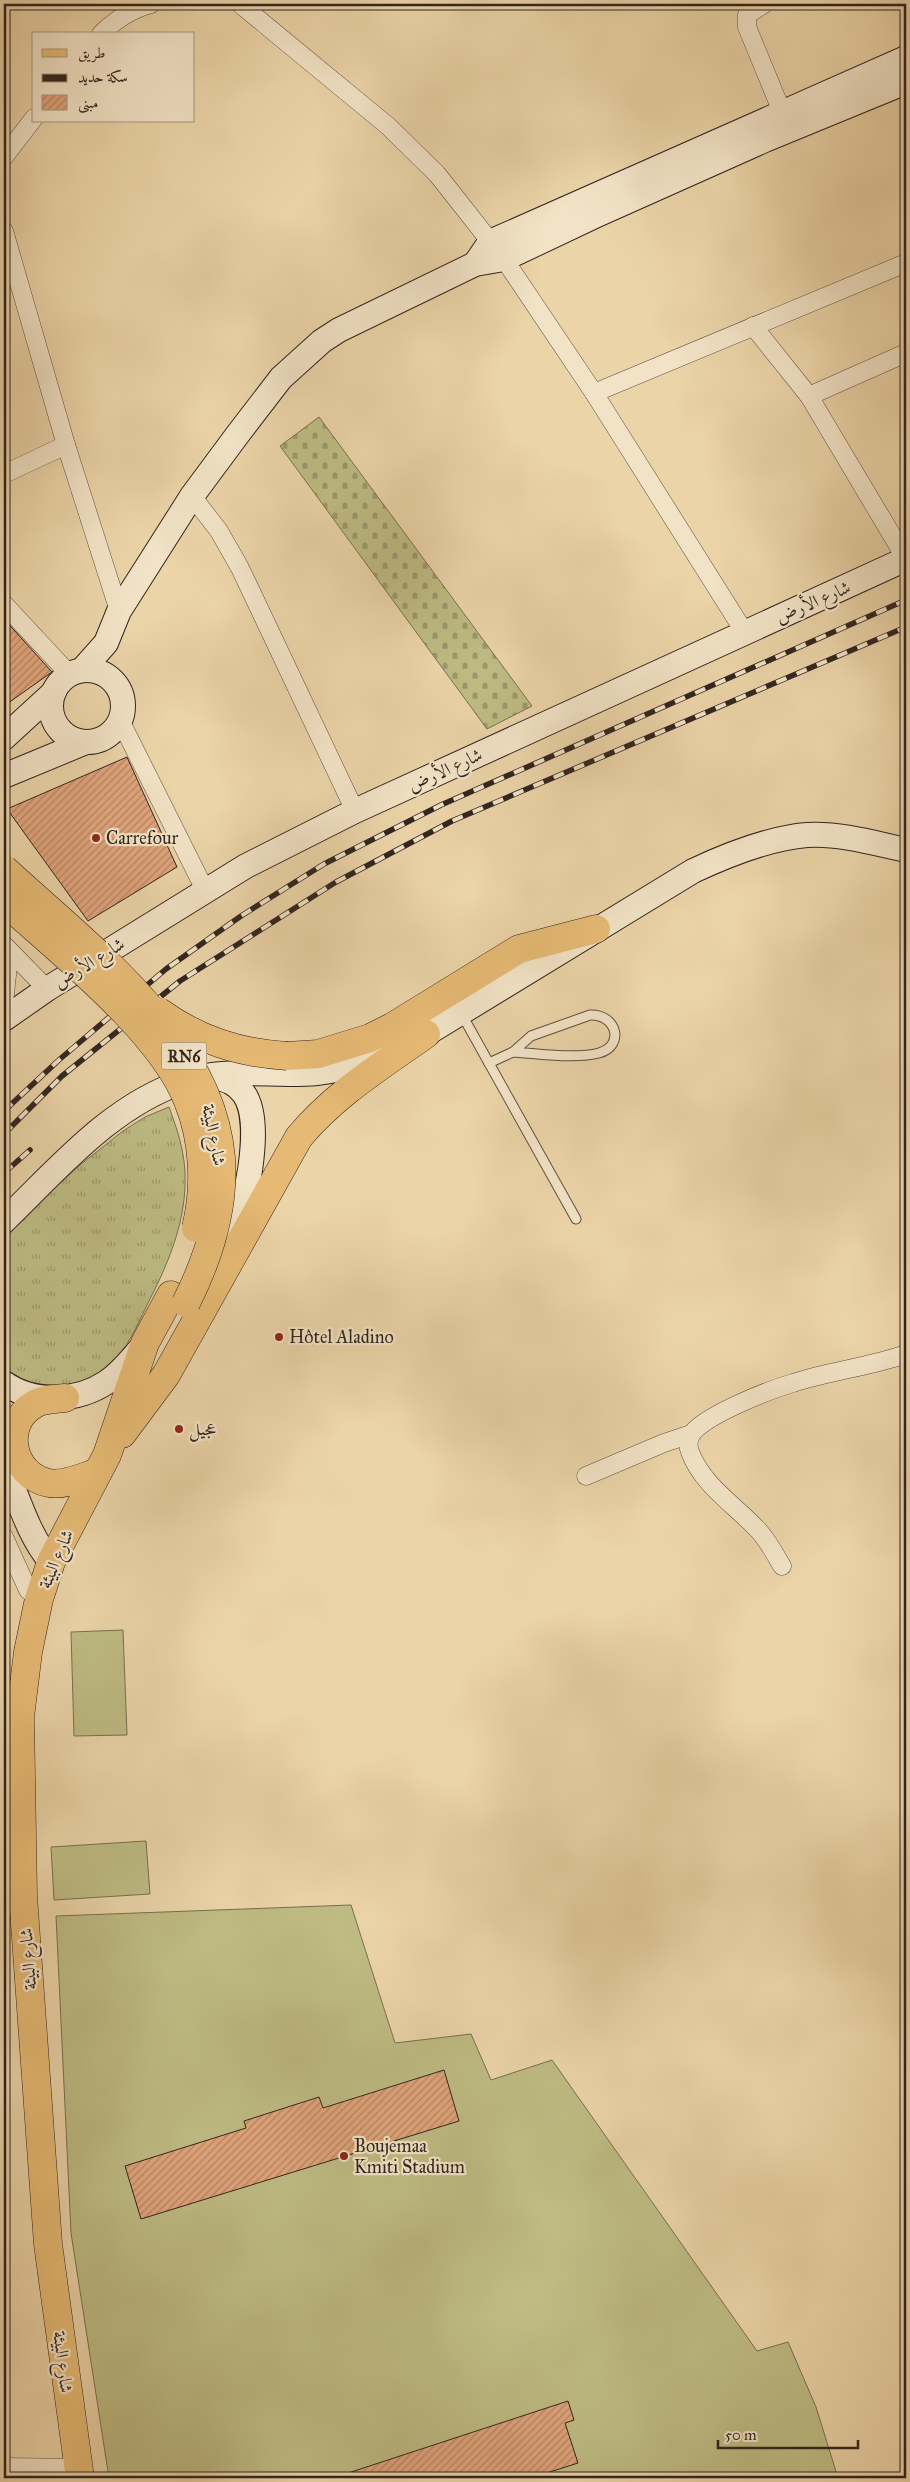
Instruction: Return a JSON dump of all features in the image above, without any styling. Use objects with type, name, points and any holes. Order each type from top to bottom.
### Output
[{"type":"main road","points":[[4,738],[54,692],[63,679],[76,672],[106,643],[119,611],[192,496],[281,378],[322,340],[338,330],[475,264],[497,251],[782,112],[906,58]]},
{"type":"main road","points":[[497,251],[597,215],[756,144],[906,82]]},
{"type":"main road","name":"شارع الأرض","points":[[4,1019],[47,989],[204,890],[246,866],[355,811],[906,559]]},
{"type":"main road","points":[[4,776],[86,742],[100,740],[112,732],[120,720],[122,702],[106,643]]},
{"type":"main road","points":[[76,672],[101,673],[116,685]]},
{"type":"main road","points":[[54,692],[51,706],[53,720],[67,736],[86,742]]},
{"type":"main road","points":[[4,1221],[99,1130],[129,1108],[154,1093],[186,1080],[213,1076],[316,1073],[348,1068],[387,1054],[461,1013],[693,870],[730,854],[768,843],[807,835],[844,837],[906,850]]},
{"type":"main road","name":"شارع البيئة","points":[[4,869],[139,996],[169,1032],[206,1094],[216,1126],[221,1158],[218,1215],[204,1263],[189,1298],[108,1456],[50,1562],[39,1599],[28,1652],[20,1717],[23,1896],[48,2244],[78,2473]]},
{"type":"main road","name":"شارع البيئة","points":[[4,901],[130,1020],[165,1061],[188,1101],[197,1129],[201,1162],[201,1196],[192,1243],[189,1298],[145,1343],[108,1456]]},
{"type":"main road","points":[[139,996],[186,1028],[233,1050],[254,1054],[287,1056],[318,1054],[370,1038],[519,949],[596,929]]},
{"type":"main road","points":[[189,1298],[305,1130],[317,1116],[342,1094],[426,1034]]},
{"type":"main road","points":[[189,1298],[234,1238],[245,1197],[250,1168],[253,1126],[245,1096],[237,1086],[213,1076]]},
{"type":"main road","points":[[50,1562],[40,1550],[33,1535],[8,1460],[17,1422],[25,1411],[36,1403],[65,1398],[94,1389],[108,1382],[145,1343]]},
{"type":"main road","points":[[4,1383],[35,1396],[65,1398]]},
{"type":"main road","points":[[8,1460],[37,1480],[62,1483],[108,1456]]},
{"type":"street","points":[[104,32],[124,16],[140,7],[151,4]]},
{"type":"street","points":[[240,4],[394,132],[436,174],[497,251],[594,393],[745,633]]},
{"type":"street","points":[[764,4],[747,15],[747,27],[782,112]]},
{"type":"street","points":[[4,157],[32,121]]},
{"type":"street","points":[[4,231],[66,445],[119,611]]},
{"type":"street","points":[[594,393],[906,262]]},
{"type":"street","points":[[753,326],[809,396],[906,559]]},
{"type":"street","points":[[809,396],[906,353]]},
{"type":"street","points":[[4,474],[66,445]]},
{"type":"street","points":[[192,496],[219,531],[240,568],[355,811]]},
{"type":"street","points":[[4,604],[76,672]]},
{"type":"street","points":[[120,720],[204,890]]},
{"type":"street","points":[[5,947],[47,989]]},
{"type":"street","points":[[4,1002],[8,966],[5,947]]},
{"type":"street","points":[[586,1476],[664,1443],[691,1434],[720,1414],[767,1392],[793,1383],[906,1354]]},
{"type":"street","points":[[691,1434],[689,1450],[702,1473],[725,1501],[759,1531],[782,1566]]},
{"type":"street","points":[[4,1537],[28,1590],[39,1599]]},
{"type":"street","points":[[4,2467],[78,2473]]},
{"type":"lane","points":[[461,1013],[576,1219]]},
{"type":"lane","points":[[489,1063],[513,1052],[531,1036],[590,1015],[600,1014],[608,1018],[615,1034],[613,1043],[607,1050],[598,1054],[513,1052]]},
{"type":"green space","points":[[319,417],[532,706],[487,729],[280,446]]},
{"type":"green space","points":[[169,1107],[182,1147],[185,1173],[183,1206],[176,1238],[170,1254],[131,1337],[117,1358],[108,1367],[87,1380],[75,1383],[63,1385],[39,1384],[27,1381],[4,1368],[4,1241],[25,1215],[80,1165],[123,1131],[145,1117]]},
{"type":"green space","points":[[123,1630],[127,1735],[74,1736],[71,1632]]},
{"type":"green space","points":[[146,1841],[150,1894],[54,1900],[51,1847]]},
{"type":"green space","name":"Boujemaa Kmiti Stadium","points":[[351,1905],[395,2043],[471,2034],[491,2080],[552,2060],[757,2351],[788,2342],[816,2407],[838,2478],[109,2478],[71,2233],[56,1916]]},
{"type":"building","points":[[4,619],[52,672],[4,706]]},
{"type":"building","name":"Carrefour","points":[[127,757],[177,867],[88,921],[7,809]]},
{"type":"building","points":[[444,2070],[459,2121],[141,2219],[125,2166],[246,2128],[244,2121],[319,2097],[323,2108]]},
{"type":"building","points":[[568,2401],[574,2420],[565,2423],[578,2463],[531,2478],[343,2478],[342,2475]]},
{"type":"railway","points":[[4,1111],[60,1059],[166,969],[241,916],[324,864],[441,805],[906,600]]},
{"type":"railway","points":[[4,1134],[62,1076],[180,981],[336,882],[452,821],[906,627]]},
{"type":"railway","points":[[4,1173],[30,1150]]},
{"type":"place","name":"Carrefour","points":[[96,838]]},
{"type":"place","name":"Hôtel Aladino","points":[[279,1337]]},
{"type":"place","name":"عجيل","points":[[179,1429]]},
{"type":"place","name":"Boujemaa Kmiti Stadium","points":[[344,2156]]}]
